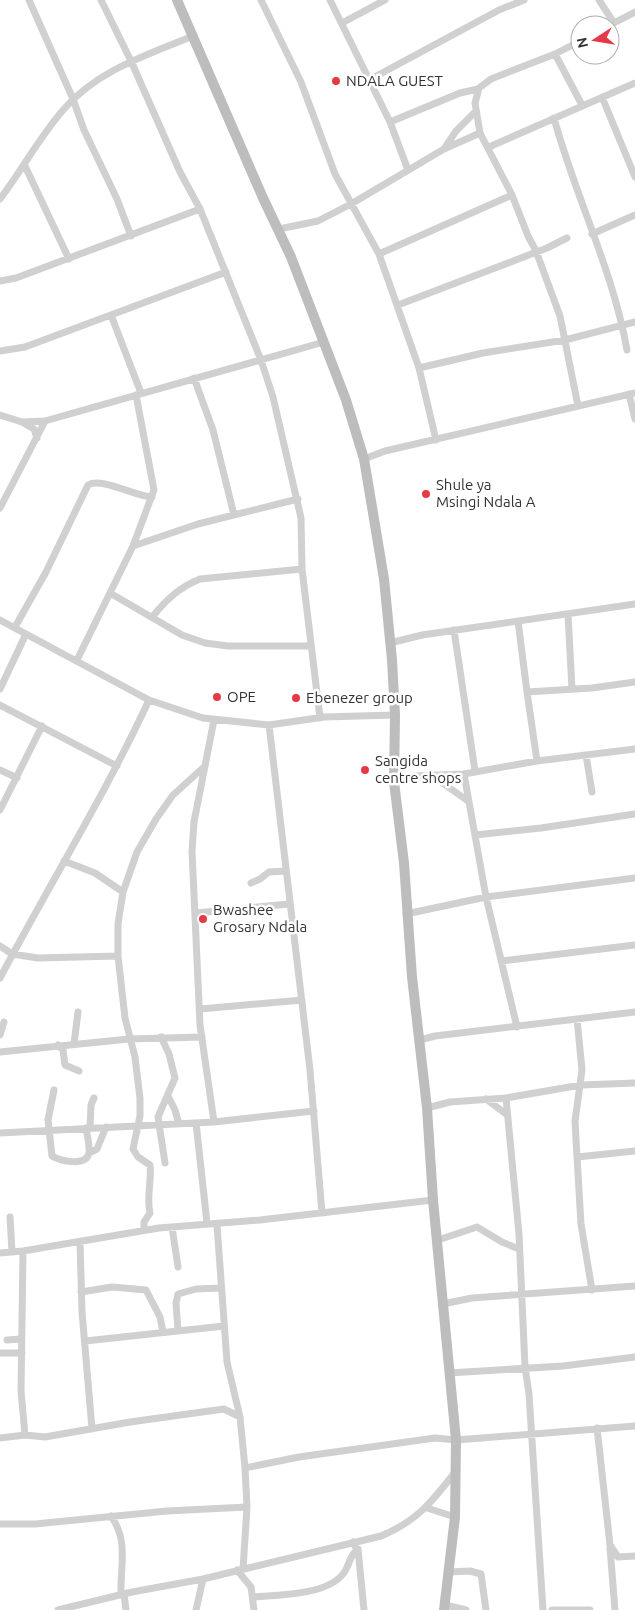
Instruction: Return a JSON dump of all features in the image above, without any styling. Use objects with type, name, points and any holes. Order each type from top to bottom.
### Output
[{"type":"street","points":[[29,0],[74,99],[84,130],[117,199],[131,236]]},
{"type":"street","points":[[101,0],[132,61],[180,172],[200,209],[261,360],[273,396],[301,518],[302,569],[320,718]]},
{"type":"street","points":[[177,0],[263,198],[279,229],[324,342],[364,459],[384,579],[395,715],[394,782],[404,863],[406,914],[427,1108],[432,1200],[438,1240],[456,1440],[455,1517],[444,1607],[466,1610]]},
{"type":"street","points":[[261,0],[301,82],[335,174],[378,254],[398,305],[419,368],[436,440]]},
{"type":"street","points":[[330,0],[390,122],[408,170]]},
{"type":"street","points":[[342,23],[385,0]]},
{"type":"street","points":[[368,80],[499,10],[524,0]]},
{"type":"street","points":[[599,0],[607,15]]},
{"type":"street","points":[[620,20],[635,12]]},
{"type":"street","points":[[0,199],[25,166],[54,121],[74,99],[112,70],[193,36]]},
{"type":"street","points":[[390,122],[460,93],[478,89],[491,80],[570,46]]},
{"type":"street","points":[[555,54],[582,105]]},
{"type":"street","points":[[489,147],[635,83]]},
{"type":"street","points":[[478,89],[475,103],[480,133],[489,147],[512,195],[536,251],[560,316],[578,406]]},
{"type":"street","points":[[602,97],[635,176]]},
{"type":"street","points":[[444,149],[456,131],[476,111]]},
{"type":"street","points":[[554,118],[622,325],[626,350]]},
{"type":"street","points":[[279,229],[315,222],[351,204],[444,149],[480,133]]},
{"type":"street","points":[[25,166],[69,259]]},
{"type":"street","points":[[378,254],[512,195]]},
{"type":"street","points":[[0,281],[16,278],[69,259],[200,209]]},
{"type":"street","points":[[592,234],[635,215]]},
{"type":"street","points":[[398,305],[536,251],[551,247],[567,238]]},
{"type":"street","points":[[0,352],[25,347],[226,272]]},
{"type":"street","points":[[77,660],[133,546],[152,497],[154,485],[138,394],[111,315]]},
{"type":"street","points":[[419,368],[483,353],[564,340],[635,322]]},
{"type":"street","points":[[22,422],[45,421],[324,342]]},
{"type":"street","points":[[194,378],[213,430],[234,515]]},
{"type":"street","points":[[364,459],[385,451],[632,394],[635,419]]},
{"type":"street","points":[[0,415],[22,422],[34,429],[37,438]]},
{"type":"street","points":[[0,508],[45,421]]},
{"type":"street","points":[[15,628],[46,572],[88,485],[96,483],[109,485],[140,496],[152,497]]},
{"type":"street","points":[[133,546],[180,529],[298,499]]},
{"type":"street","points":[[153,616],[185,585],[200,579],[302,569]]},
{"type":"street","points":[[110,594],[153,616],[182,634],[204,643],[228,646],[310,646]]},
{"type":"street","points":[[390,643],[422,635],[635,604]]},
{"type":"street","points":[[568,614],[572,688]]},
{"type":"street","points":[[0,620],[149,700],[203,718],[269,725],[320,718],[395,715]]},
{"type":"street","points":[[518,621],[537,761]]},
{"type":"street","points":[[454,630],[475,771]]},
{"type":"street","points":[[0,689],[26,634]]},
{"type":"street","points":[[527,692],[635,682]]},
{"type":"street","points":[[0,978],[117,766],[149,700]]},
{"type":"street","points":[[0,705],[117,766]]},
{"type":"street","points":[[214,720],[194,822],[192,851],[202,1037],[214,1122]]},
{"type":"street","points":[[269,725],[302,1000],[314,1111],[322,1213]]},
{"type":"street","points":[[0,810],[42,726]]},
{"type":"street","points":[[394,782],[414,776],[464,774],[537,761],[635,749]]},
{"type":"street","points":[[586,755],[592,792]]},
{"type":"street","points":[[144,1230],[144,1222],[150,1213],[148,1206],[151,1174],[150,1165],[138,1157],[133,1149],[136,1126],[140,1116],[140,1098],[135,1058],[129,1039],[118,956],[118,924],[122,892],[137,852],[156,819],[173,795],[206,766]]},
{"type":"street","points":[[0,770],[17,778]]},
{"type":"street","points":[[464,774],[486,897],[518,1027]]},
{"type":"street","points":[[433,776],[468,801]]},
{"type":"street","points":[[474,836],[635,814]]},
{"type":"street","points":[[64,861],[95,873],[122,892]]},
{"type":"street","points":[[251,882],[260,879],[269,872],[286,871]]},
{"type":"street","points":[[406,914],[486,897],[635,878]]},
{"type":"street","points":[[196,913],[289,904]]},
{"type":"street","points":[[501,961],[635,945]]},
{"type":"street","points":[[0,946],[12,954],[38,958],[118,956]]},
{"type":"street","points":[[200,1009],[302,1000]]},
{"type":"street","points":[[74,1044],[78,1012]]},
{"type":"street","points":[[420,1040],[577,1018],[635,1012]]},
{"type":"street","points":[[577,1018],[582,1055],[581,1085],[576,1121],[581,1224],[592,1290]]},
{"type":"street","points":[[0,1035],[4,1022]]},
{"type":"street","points":[[161,1037],[175,1072],[174,1082],[161,1108],[159,1126],[165,1163]]},
{"type":"street","points":[[0,1052],[129,1039],[202,1037]]},
{"type":"street","points":[[58,1046],[63,1050],[65,1066],[79,1071]]},
{"type":"street","points":[[427,1108],[450,1102],[506,1098],[581,1085],[635,1083]]},
{"type":"street","points":[[54,1090],[49,1129],[52,1156],[57,1159],[82,1160],[89,1153],[97,1149],[106,1127]]},
{"type":"street","points":[[168,1096],[179,1124]]},
{"type":"street","points":[[89,1153],[88,1128],[91,1105],[94,1098]]},
{"type":"street","points":[[506,1098],[520,1249],[525,1367],[543,1610]]},
{"type":"street","points":[[486,1099],[506,1114]]},
{"type":"street","points":[[0,1133],[49,1129],[159,1126],[314,1111]]},
{"type":"street","points":[[196,1123],[207,1223]]},
{"type":"street","points":[[578,1157],[635,1152]]},
{"type":"street","points":[[0,1253],[80,1242],[144,1230],[207,1223],[217,1225],[432,1200]]},
{"type":"street","points":[[10,1217],[12,1252]]},
{"type":"street","points":[[217,1225],[227,1362],[240,1417],[245,1468],[247,1507],[240,1570],[251,1587],[254,1610]]},
{"type":"street","points":[[172,1227],[178,1267]]},
{"type":"street","points":[[438,1240],[477,1227],[502,1242],[520,1249]]},
{"type":"street","points":[[80,1242],[81,1292],[92,1429]]},
{"type":"street","points":[[23,1251],[21,1391],[22,1427],[25,1435]]},
{"type":"street","points":[[443,1304],[472,1298],[522,1296],[635,1286]]},
{"type":"street","points":[[81,1292],[112,1287],[146,1290],[160,1317],[163,1332]]},
{"type":"street","points":[[178,1331],[176,1303],[178,1294],[196,1289],[221,1288]]},
{"type":"street","points":[[85,1341],[224,1326]]},
{"type":"street","points":[[7,1340],[21,1339]]},
{"type":"street","points":[[0,1354],[22,1353]]},
{"type":"street","points":[[449,1373],[563,1366],[635,1357]]},
{"type":"street","points":[[0,1438],[25,1435],[45,1437],[224,1409],[240,1417]]},
{"type":"street","points":[[245,1468],[353,1449],[435,1438],[456,1440],[635,1426]]},
{"type":"street","points":[[597,1428],[615,1610]]},
{"type":"street","points":[[58,1610],[123,1594],[202,1579],[391,1532],[427,1508],[456,1471]]},
{"type":"street","points":[[0,1524],[35,1524],[110,1516],[247,1507]]},
{"type":"street","points":[[427,1508],[455,1517]]},
{"type":"street","points":[[110,1516],[117,1524],[122,1541],[123,1594],[126,1610]]},
{"type":"street","points":[[253,1597],[291,1593],[330,1584],[343,1575],[350,1557],[357,1550],[362,1540]]},
{"type":"street","points":[[353,1542],[357,1550],[364,1610]]},
{"type":"street","points":[[610,1545],[613,1553],[619,1557],[635,1556]]},
{"type":"street","points":[[610,1567],[619,1557]]},
{"type":"street","points":[[449,1572],[470,1571],[481,1574],[484,1580],[486,1610]]},
{"type":"street","points":[[196,1610],[202,1579]]},
{"type":"street","points":[[552,1610],[590,1610]]},
{"type":"place","name":"NDALA GUEST","points":[[336,81]]},
{"type":"place","name":"Shule ya Msingi Ndala A","points":[[426,494]]},
{"type":"place","name":"OPE","points":[[217,697]]},
{"type":"place","name":"Ebenezer group","points":[[296,698]]},
{"type":"place","name":"Sangida centre shops","points":[[365,770]]},
{"type":"place","name":"Bwashee Grosary Ndala","points":[[203,919]]}]
